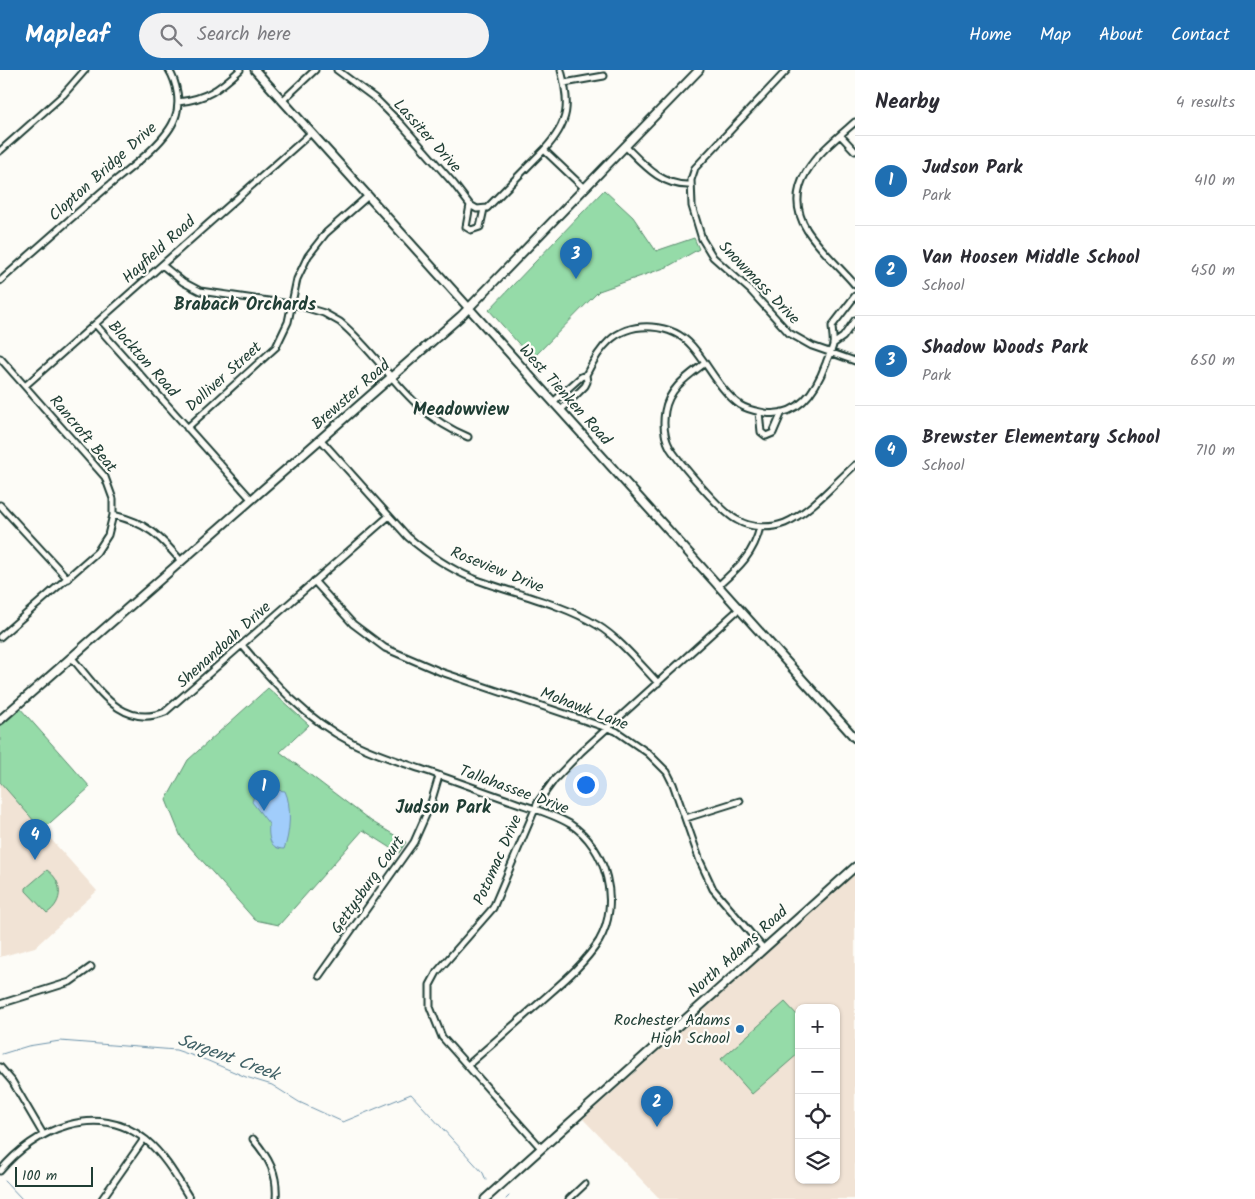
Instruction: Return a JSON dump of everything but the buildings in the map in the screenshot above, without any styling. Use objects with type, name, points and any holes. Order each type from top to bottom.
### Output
[{"type":"street","points":[[0,151],[63,95],[85,70]]},
{"type":"street","points":[[169,70],[174,80],[178,102],[201,99],[210,95],[240,70]]},
{"type":"street","name":"West Tienken Road","points":[[255,70],[855,738]]},
{"type":"street","points":[[282,100],[315,70]]},
{"type":"street","name":"Lassiter Drive","points":[[337,70],[376,98],[454,184],[470,205]]},
{"type":"street","points":[[484,209],[470,205],[466,227],[471,230],[480,227],[484,209],[495,200],[556,136],[566,114],[567,93],[561,70]]},
{"type":"street","name":"Brewster Road","points":[[0,720],[469,308],[699,70]]},
{"type":"street","name":"Snowmass Drive","points":[[787,70],[708,152],[696,168],[691,185],[692,206],[702,239],[713,257],[752,291],[788,333],[799,340],[830,353],[855,361]]},
{"type":"street","points":[[564,83],[604,76]]},
{"type":"street","name":"Clopton Bridge Drive","points":[[0,281],[170,129],[176,117],[178,102]]},
{"type":"street","points":[[855,122],[806,170],[798,193],[799,207],[807,230],[855,285]]},
{"type":"street","name":"Hayfield Road","points":[[25,386],[311,133]]},
{"type":"street","points":[[840,135],[855,151]]},
{"type":"street","points":[[625,146],[660,177],[672,182],[691,185]]},
{"type":"street","points":[[544,150],[584,188]]},
{"type":"street","name":"Dolliver Street","points":[[187,428],[276,347],[283,335],[297,279],[315,245],[368,196]]},
{"type":"street","points":[[162,264],[183,282],[200,291],[292,304],[324,313],[340,322],[429,416],[468,437]]},
{"type":"street","points":[[554,402],[581,377],[586,375],[610,340],[619,334],[641,327],[660,328],[673,332],[691,344],[738,404],[759,412],[782,412],[800,405],[811,395],[833,344],[832,326],[855,296]]},
{"type":"street","points":[[833,344],[843,337],[855,320]]},
{"type":"street","name":"Blockton Road","points":[[95,324],[252,500]]},
{"type":"street","name":"Rancroft Beat","points":[[0,358],[105,477],[113,498],[113,515]]},
{"type":"street","points":[[705,363],[675,388],[665,410],[665,434],[671,448],[728,514],[737,521],[760,527],[784,524],[797,516],[855,465]]},
{"type":"street","points":[[561,410],[585,386],[587,382],[586,375]]},
{"type":"street","points":[[759,412],[761,432],[766,436],[773,433],[782,412]]},
{"type":"street","name":"Roseview Drive","points":[[321,440],[408,537],[442,563],[472,578],[568,611],[597,625],[618,641],[658,682]]},
{"type":"street","points":[[0,505],[68,579]]},
{"type":"street","points":[[0,638],[68,579],[104,543],[111,527],[113,515],[132,519],[150,528],[181,561]]},
{"type":"street","name":"Shenandoah Drive","points":[[71,657],[114,706],[124,713],[148,717],[170,709],[389,516]]},
{"type":"street","points":[[718,586],[748,556],[754,547],[760,527]]},
{"type":"street","name":"Mohawk Lane","points":[[314,582],[353,624],[385,648],[441,672],[502,691],[606,730],[616,732],[628,738],[657,761],[673,784],[700,860],[713,889],[763,948]]},
{"type":"street","name":"Potomac Drive","points":[[541,1148],[442,1037],[430,1007],[430,985],[444,961],[484,920],[493,908],[535,808],[564,768],[740,610]]},
{"type":"street","name":"Tallahassee Drive","points":[[242,645],[286,696],[317,721],[369,751],[535,808],[571,824],[591,844],[599,857],[608,880],[609,912],[603,933],[583,962],[468,1065]]},
{"type":"street","name":"Gettysburg Court","points":[[319,976],[414,842],[430,806],[439,776]]},
{"type":"street","points":[[686,818],[740,801]]},
{"type":"street","name":"North Adams Road","points":[[484,1199],[855,867]]},
{"type":"street","points":[[0,1004],[70,982],[91,967]]},
{"type":"street","points":[[0,1067],[12,1081],[42,1134]]},
{"type":"street","points":[[0,1171],[24,1146],[42,1134],[73,1123],[88,1122],[125,1128],[144,1139],[172,1170],[190,1199]]},
{"type":"street","points":[[102,1199],[144,1139]]},
{"type":"street","points":[[253,1139],[270,1160],[275,1175],[276,1199]]},
{"type":"street","points":[[570,1199],[585,1184]]},
{"type":"shaded area","points":[[0,782],[97,891],[35,947],[0,957]]},
{"type":"shaded area","name":"Rochester Adams High School","points":[[855,873],[855,1199],[660,1199],[583,1119]]},
{"type":"green space","points":[[604,190],[633,217],[656,251],[694,238],[699,249],[667,267],[599,291],[532,359],[489,310]]},
{"type":"green space","name":"Judson Park","points":[[268,688],[309,725],[280,752],[371,821],[406,842],[399,853],[363,830],[279,925],[255,920],[181,837],[166,800],[188,760]]},
{"type":"green space","points":[[19,707],[90,787],[42,830],[0,782],[0,725]]},
{"type":"green space","points":[[47,870],[59,886],[59,897],[53,908],[47,913],[26,891],[26,888]]},
{"type":"green space","points":[[785,1002],[795,1013],[795,1056],[752,1094],[721,1059]]},
{"type":"water","points":[[276,790],[285,791],[289,804],[289,828],[284,849],[275,847],[272,844],[269,837],[269,824],[252,802],[255,792],[261,795]]},
{"type":"waterway","name":"Sargent Creek","points":[[2,1054],[28,1046],[60,1041],[176,1050],[272,1085],[299,1102],[343,1122],[411,1094],[483,1173],[486,1180]]},
{"type":"waterway","points":[[5,1181],[22,1199]]},
{"type":"waterway","points":[[506,1199],[509,1196]]},
{"type":"place","name":"Shadow Woods Park","points":[[576,279]]},
{"type":"place","name":"Judson Park","points":[[264,811]]},
{"type":"place","name":"Brewster Elementary School","points":[[35,860]]},
{"type":"place","name":"Rochester Adams High School","points":[[740,1029]]},
{"type":"place","name":"Van Hoosen Middle School","points":[[657,1127]]},
{"type":"district","name":"Brabach Orchards","points":[[245,305]]},
{"type":"district","name":"Meadowview","points":[[461,410]]},
{"type":"district","name":"Judson Park","points":[[443,808]]}]
